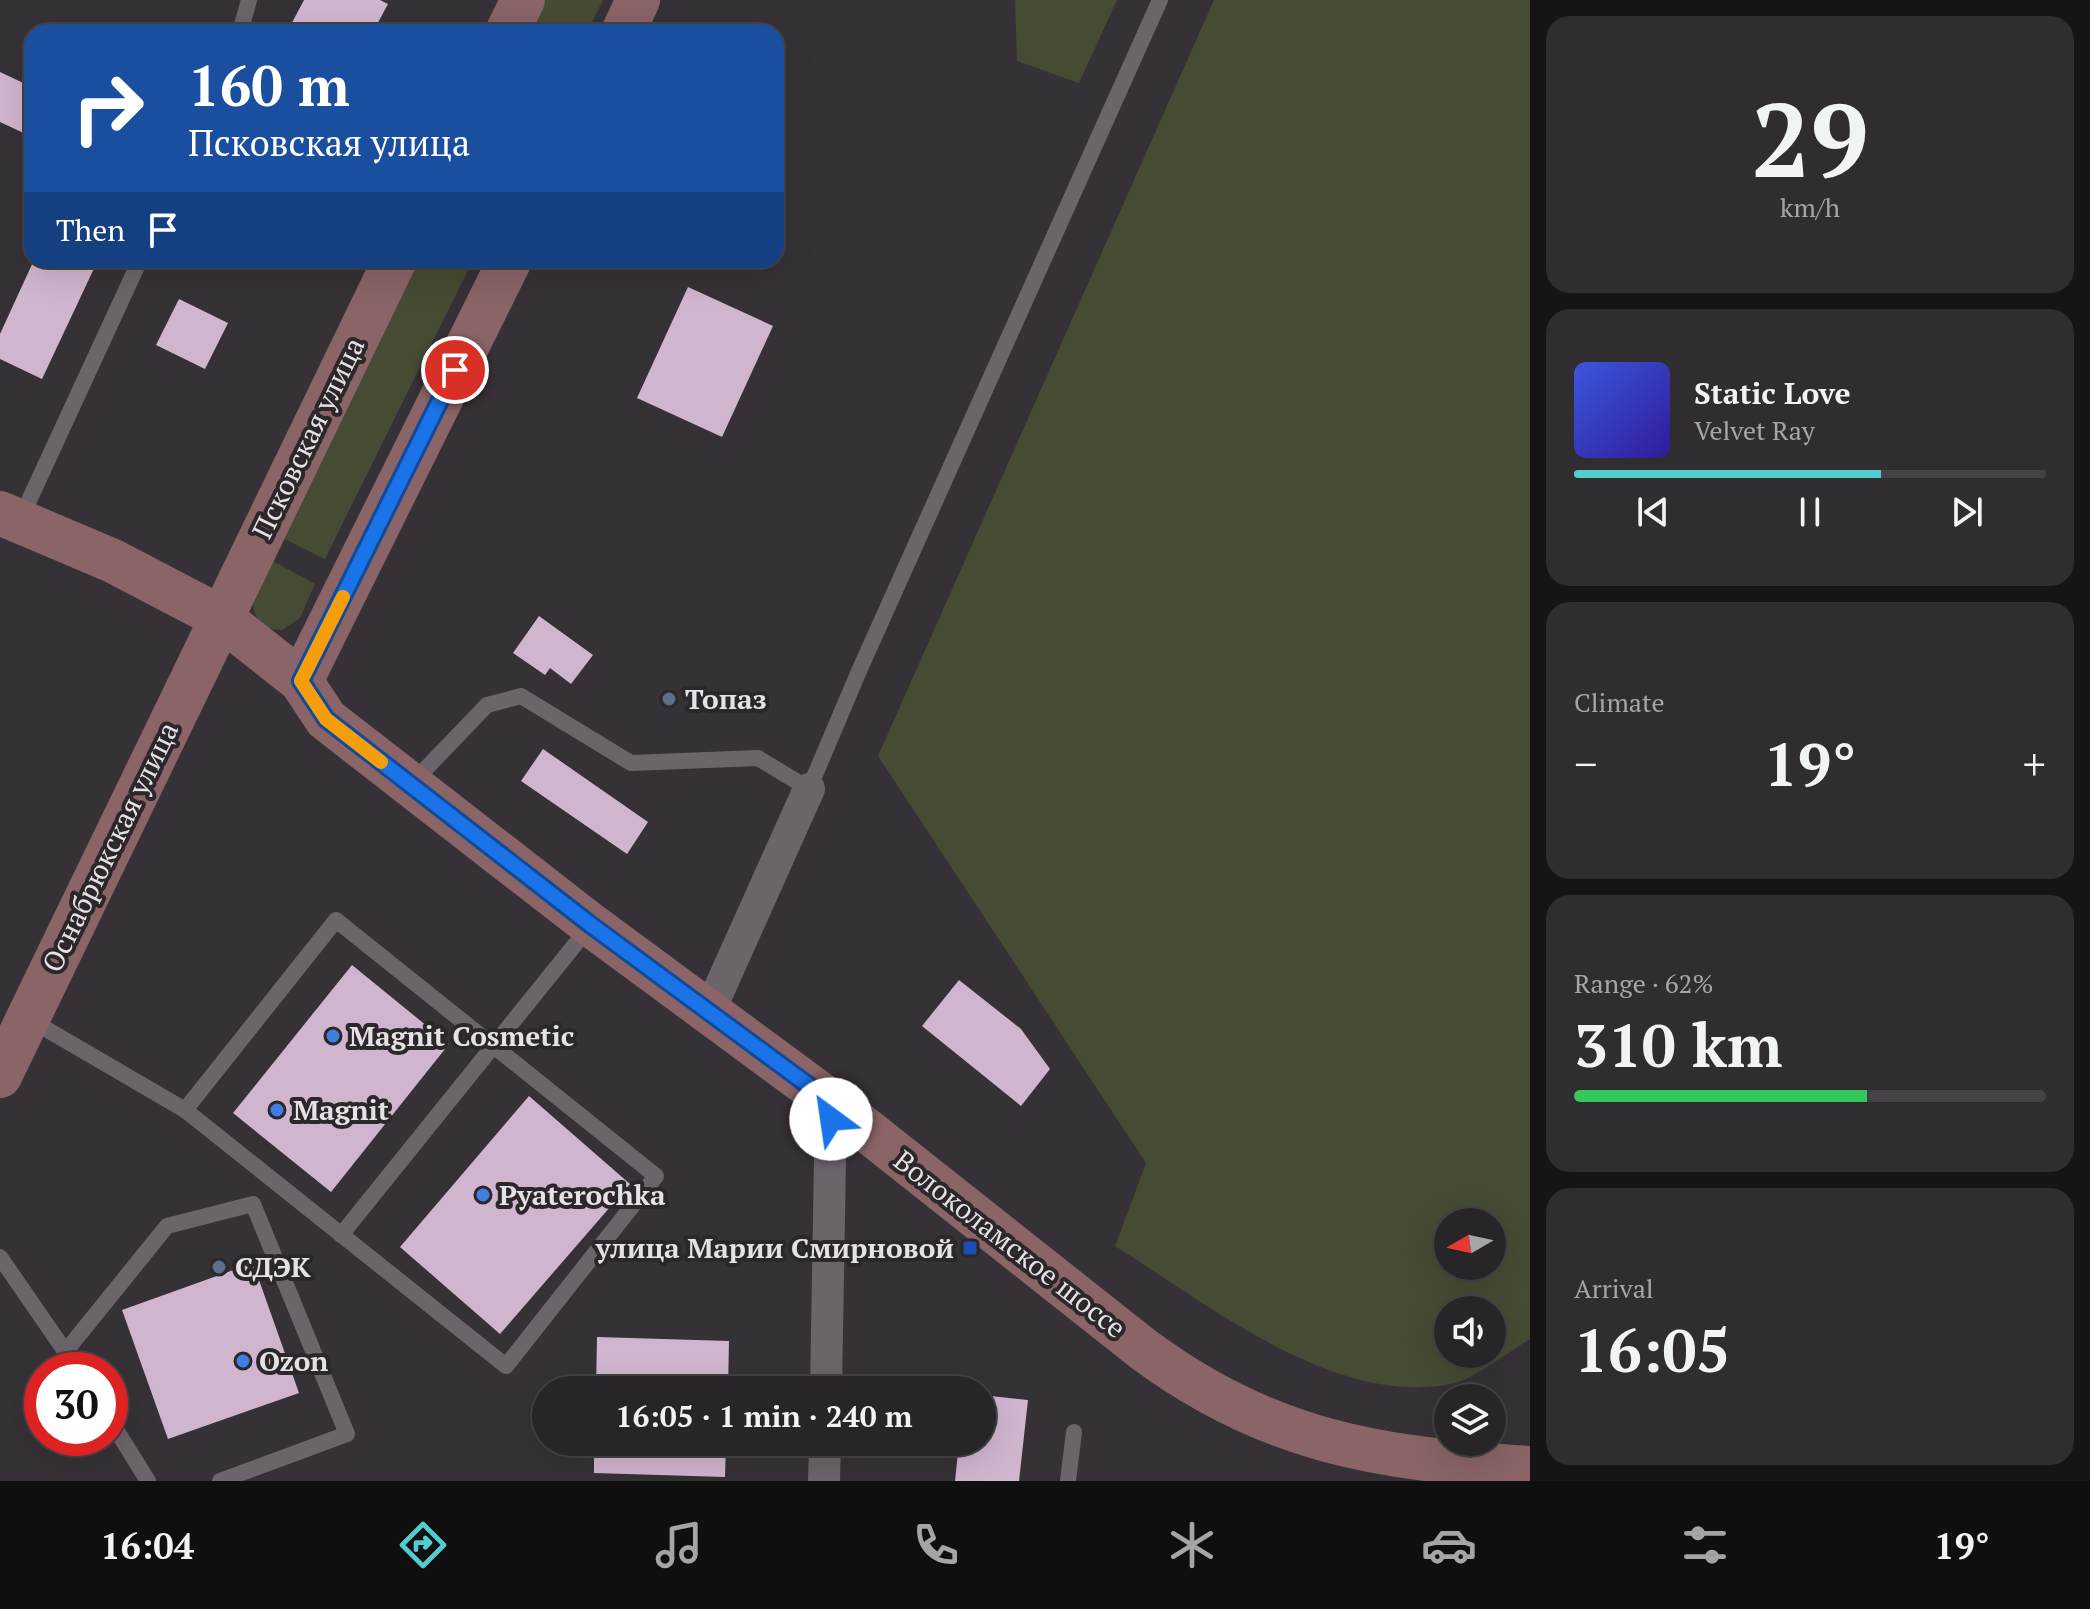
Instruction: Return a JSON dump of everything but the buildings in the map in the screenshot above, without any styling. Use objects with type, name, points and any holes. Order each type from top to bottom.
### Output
[{"type":"main road","points":[[511,24],[523,0]]},
{"type":"main road","points":[[627,24],[638,0]]},
{"type":"main road","name":"Псковская улица","points":[[220,617],[391,268]]},
{"type":"main road","points":[[301,681],[506,268]]},
{"type":"main road","name":"Волоколамское шоссе","points":[[10,517],[113,561],[220,617],[301,681],[326,719],[410,785],[591,925],[831,1102],[1143,1349],[1214,1396],[1272,1424],[1333,1444],[1462,1472],[1530,1468]]},
{"type":"main road","name":"Оснабрюкская улица","points":[[0,1076],[220,617]]},
{"type":"street","points":[[709,1012],[809,789]]},
{"type":"street","points":[[826,1376],[831,1102]]},
{"type":"street","points":[[824,1481],[825,1456]]},
{"type":"lane","points":[[242,24],[249,0]]},
{"type":"lane","points":[[410,785],[487,705],[521,696],[631,763],[758,758],[809,789],[1160,0]]},
{"type":"lane","points":[[10,517],[136,268]]},
{"type":"lane","points":[[28,1018],[185,1110],[506,1366],[656,1176],[336,920],[185,1110]]},
{"type":"lane","points":[[341,1235],[591,925]]},
{"type":"lane","points":[[0,1257],[66,1351],[167,1226],[253,1204],[347,1434],[220,1481]]},
{"type":"lane","points":[[1068,1481],[1074,1432]]},
{"type":"lane","points":[[128,1449],[148,1481]]},
{"type":"green space","points":[[546,0],[603,0],[591,24],[534,24]]},
{"type":"green space","points":[[1015,0],[1117,0],[1079,83],[1017,61]]},
{"type":"green space","points":[[1214,0],[1530,0],[1530,1339],[1506,1354],[1506,1296],[1434,1296],[1434,1368],[1485,1368],[1451,1384],[1407,1387],[1362,1380],[1318,1366],[1231,1321],[1115,1246],[1146,1163],[878,756]]},
{"type":"green space","points":[[412,268],[469,268],[325,559],[279,536]]},
{"type":"green space","points":[[271,560],[315,584],[300,618],[282,630],[266,628],[253,604]]},
{"type":"slow traffic","points":[[343,597],[301,681],[326,719],[381,762]]},
{"type":"place","name":"Топаз","points":[[669,699]]},
{"type":"place","name":"Magnit Cosmetic","points":[[333,1036]]},
{"type":"place","name":"Magnit","points":[[277,1110]]},
{"type":"place","name":"Pyaterochka","points":[[483,1195]]},
{"type":"place","name":"улица Марии Смирновой","points":[[970,1248]]},
{"type":"place","name":"СДЭК","points":[[219,1267]]},
{"type":"place","name":"Ozon","points":[[243,1361]]},
{"type":"route","points":[[455,370],[301,681],[326,719],[591,925],[831,1102],[831,1119]]}]
